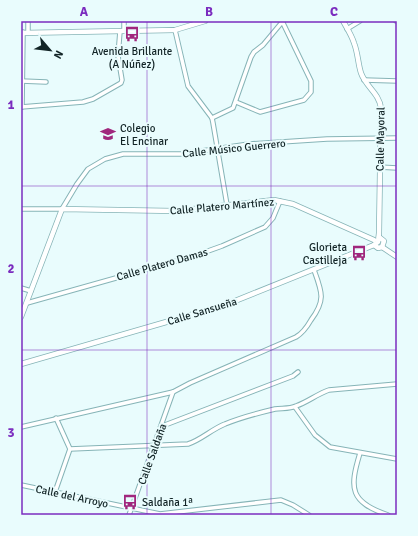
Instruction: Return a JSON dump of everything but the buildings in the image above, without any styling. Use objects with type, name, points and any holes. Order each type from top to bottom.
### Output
[{"type":"street","points":[[28,21],[24,32],[21,107],[88,101],[121,83],[122,80],[118,56],[124,21]]},
{"type":"street","points":[[24,32],[175,30],[205,21]]},
{"type":"street","points":[[212,118],[233,108],[251,56],[263,46],[283,21],[311,81],[311,92],[304,100],[260,112],[236,102]]},
{"type":"street","name":"Calle Mayoral","points":[[343,21],[354,43],[364,80],[380,101],[376,241],[384,241],[382,247]]},
{"type":"street","points":[[347,29],[360,21]]},
{"type":"street","points":[[175,30],[188,86],[212,118],[227,205]]},
{"type":"street","points":[[364,80],[397,81]]},
{"type":"street","points":[[22,81],[46,82]]},
{"type":"street","name":"Calle Músico Guerrero","points":[[21,317],[62,209],[82,176],[88,169],[105,159],[123,154],[181,154],[249,144],[380,137],[397,138]]},
{"type":"street","points":[[379,167],[397,168]]},
{"type":"street","name":"Calle Platero Martínez","points":[[62,209],[175,211],[268,200],[280,201],[293,204],[376,241],[378,248],[382,247],[397,257]]},
{"type":"street","name":"Calle Platero Damas","points":[[27,303],[194,256],[222,246],[265,227],[273,218],[280,201]]},
{"type":"street","points":[[21,209],[62,209]]},
{"type":"street","name":"Calle Sansueña","points":[[21,364],[225,305],[314,270],[376,241]]},
{"type":"street","points":[[21,427],[173,392],[299,335],[318,312],[322,301],[321,289],[314,270]]},
{"type":"street","points":[[21,288],[31,291]]},
{"type":"street","points":[[162,425],[286,378],[298,372]]},
{"type":"street","points":[[70,449],[191,443],[224,425],[245,416],[281,408],[295,407],[320,393],[329,390],[397,384]]},
{"type":"street","name":"Calle Saldaña","points":[[129,515],[173,392]]},
{"type":"street","points":[[295,407],[314,435],[325,443],[335,448],[397,459]]},
{"type":"street","points":[[55,492],[70,449],[56,418]]},
{"type":"street","points":[[360,453],[353,480],[355,491],[368,507],[388,515]]},
{"type":"street","name":"Calle del Arroyo","points":[[21,485],[164,514],[281,500],[293,504],[309,515]]},
{"type":"place","name":"Avenida Brillante (A Núñez)","points":[[132,34]]},
{"type":"place","name":"Colegio El Encinar","points":[[108,134]]},
{"type":"place","name":"Glorieta Castilleja","points":[[359,253]]},
{"type":"place","name":"Saldaña 1ª","points":[[130,502]]}]
